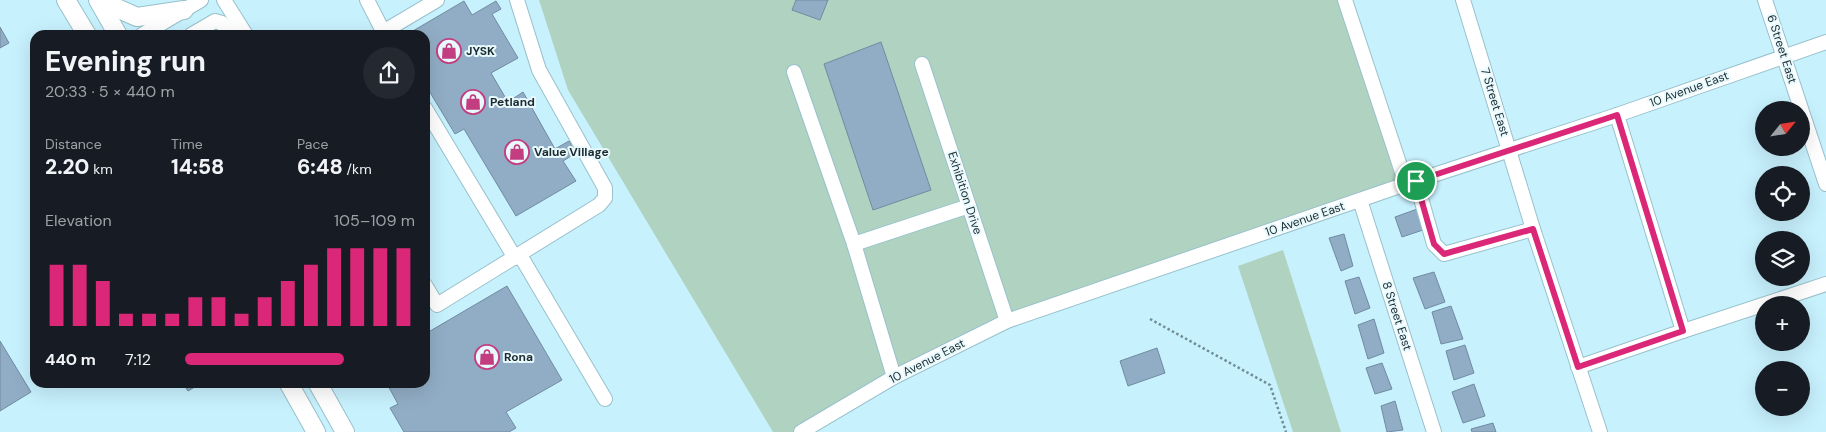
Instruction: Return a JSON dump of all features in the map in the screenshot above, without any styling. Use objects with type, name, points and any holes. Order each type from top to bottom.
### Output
[{"type":"main road","points":[[66,0],[83,30]]},
{"type":"main road","points":[[98,0],[138,17],[184,10]]},
{"type":"main road","points":[[98,0],[115,30]]},
{"type":"main road","points":[[291,388],[316,432]]},
{"type":"main road","points":[[320,388],[345,432]]},
{"type":"street","points":[[150,30],[200,0]]},
{"type":"street","points":[[224,0],[243,30]]},
{"type":"street","points":[[367,0],[382,30]]},
{"type":"street","points":[[390,30],[437,0]]},
{"type":"street","points":[[430,310],[599,205],[604,198],[605,188],[539,70],[517,0]]},
{"type":"street","points":[[1345,0],[1434,244],[1444,254],[1533,229]]},
{"type":"street","name":"7 Street East","points":[[1463,0],[1533,229],[1600,432]]},
{"type":"street","name":"6 Street East","points":[[1766,0],[1826,184]]},
{"type":"street","points":[[200,30],[215,21],[222,23],[227,30]]},
{"type":"street","name":"10 Avenue East","points":[[806,431],[894,377],[1008,321],[1360,200],[1617,115],[1784,55],[1826,42]]},
{"type":"street","name":"Exhibition Drive","points":[[922,64],[1008,321]]},
{"type":"street","points":[[794,72],[854,244],[894,377]]},
{"type":"street","points":[[1617,115],[1683,331]]},
{"type":"street","points":[[430,116],[605,399]]},
{"type":"street","name":"8 Street East","points":[[1360,200],[1434,432]]},
{"type":"street","points":[[854,244],[970,206]]},
{"type":"street","points":[[1578,367],[1826,284]]},
{"type":"street","points":[[430,293],[437,305]]},
{"type":"path","points":[[1150,319],[1270,384],[1286,432]]},
{"type":"green space","points":[[539,0],[1349,0],[1407,181],[1009,316],[801,432],[773,432],[568,90]]},
{"type":"green space","points":[[1283,250],[1341,432],[1293,432],[1238,266]]},
{"type":"building","points":[[796,0],[828,0],[820,20],[792,10]]},
{"type":"building","points":[[464,1],[472,15],[496,1],[501,9],[492,14],[518,58],[491,73],[508,102],[523,92],[555,149],[569,141],[576,153],[563,161],[576,181],[516,216],[464,129],[455,134],[430,92],[430,30],[415,30]]},
{"type":"building","points":[[0,27],[9,43],[0,48]]},
{"type":"building","points":[[881,42],[931,190],[873,210],[824,64]]},
{"type":"building","points":[[1420,208],[1429,228],[1402,237],[1395,217]]},
{"type":"building","points":[[1344,234],[1353,266],[1341,271],[1329,238]]},
{"type":"building","points":[[1434,272],[1445,302],[1425,309],[1413,278]]},
{"type":"building","points":[[1359,277],[1370,308],[1355,314],[1345,281]]},
{"type":"building","name":"Rona","points":[[507,286],[562,380],[506,412],[516,428],[509,432],[404,432],[390,408],[398,404],[389,388],[430,388],[430,331]]},
{"type":"building","points":[[1451,306],[1463,339],[1441,344],[1432,312]]},
{"type":"building","points":[[1374,319],[1384,353],[1368,359],[1358,325]]},
{"type":"building","points":[[0,341],[31,392],[0,411]]},
{"type":"building","points":[[1465,345],[1474,373],[1454,380],[1446,351]]},
{"type":"building","points":[[1157,348],[1165,373],[1128,386],[1120,361]]},
{"type":"building","points":[[1382,363],[1392,389],[1375,394],[1366,368]]},
{"type":"building","points":[[1474,384],[1485,416],[1463,423],[1452,392]]},
{"type":"building","points":[[1395,401],[1403,430],[1387,432],[1381,406]]},
{"type":"building","points":[[1493,423],[1496,432],[1472,432],[1471,429]]},
{"type":"place","name":"JYSK","points":[[449,51]]},
{"type":"place","name":"Petland","points":[[473,102]]},
{"type":"place","name":"Value Village","points":[[517,152]]},
{"type":"place","name":"Rona","points":[[487,357]]},
{"type":"route","points":[[1617,115],[1683,331],[1578,367],[1533,229],[1444,254],[1434,244],[1416,181],[1617,115]]}]
